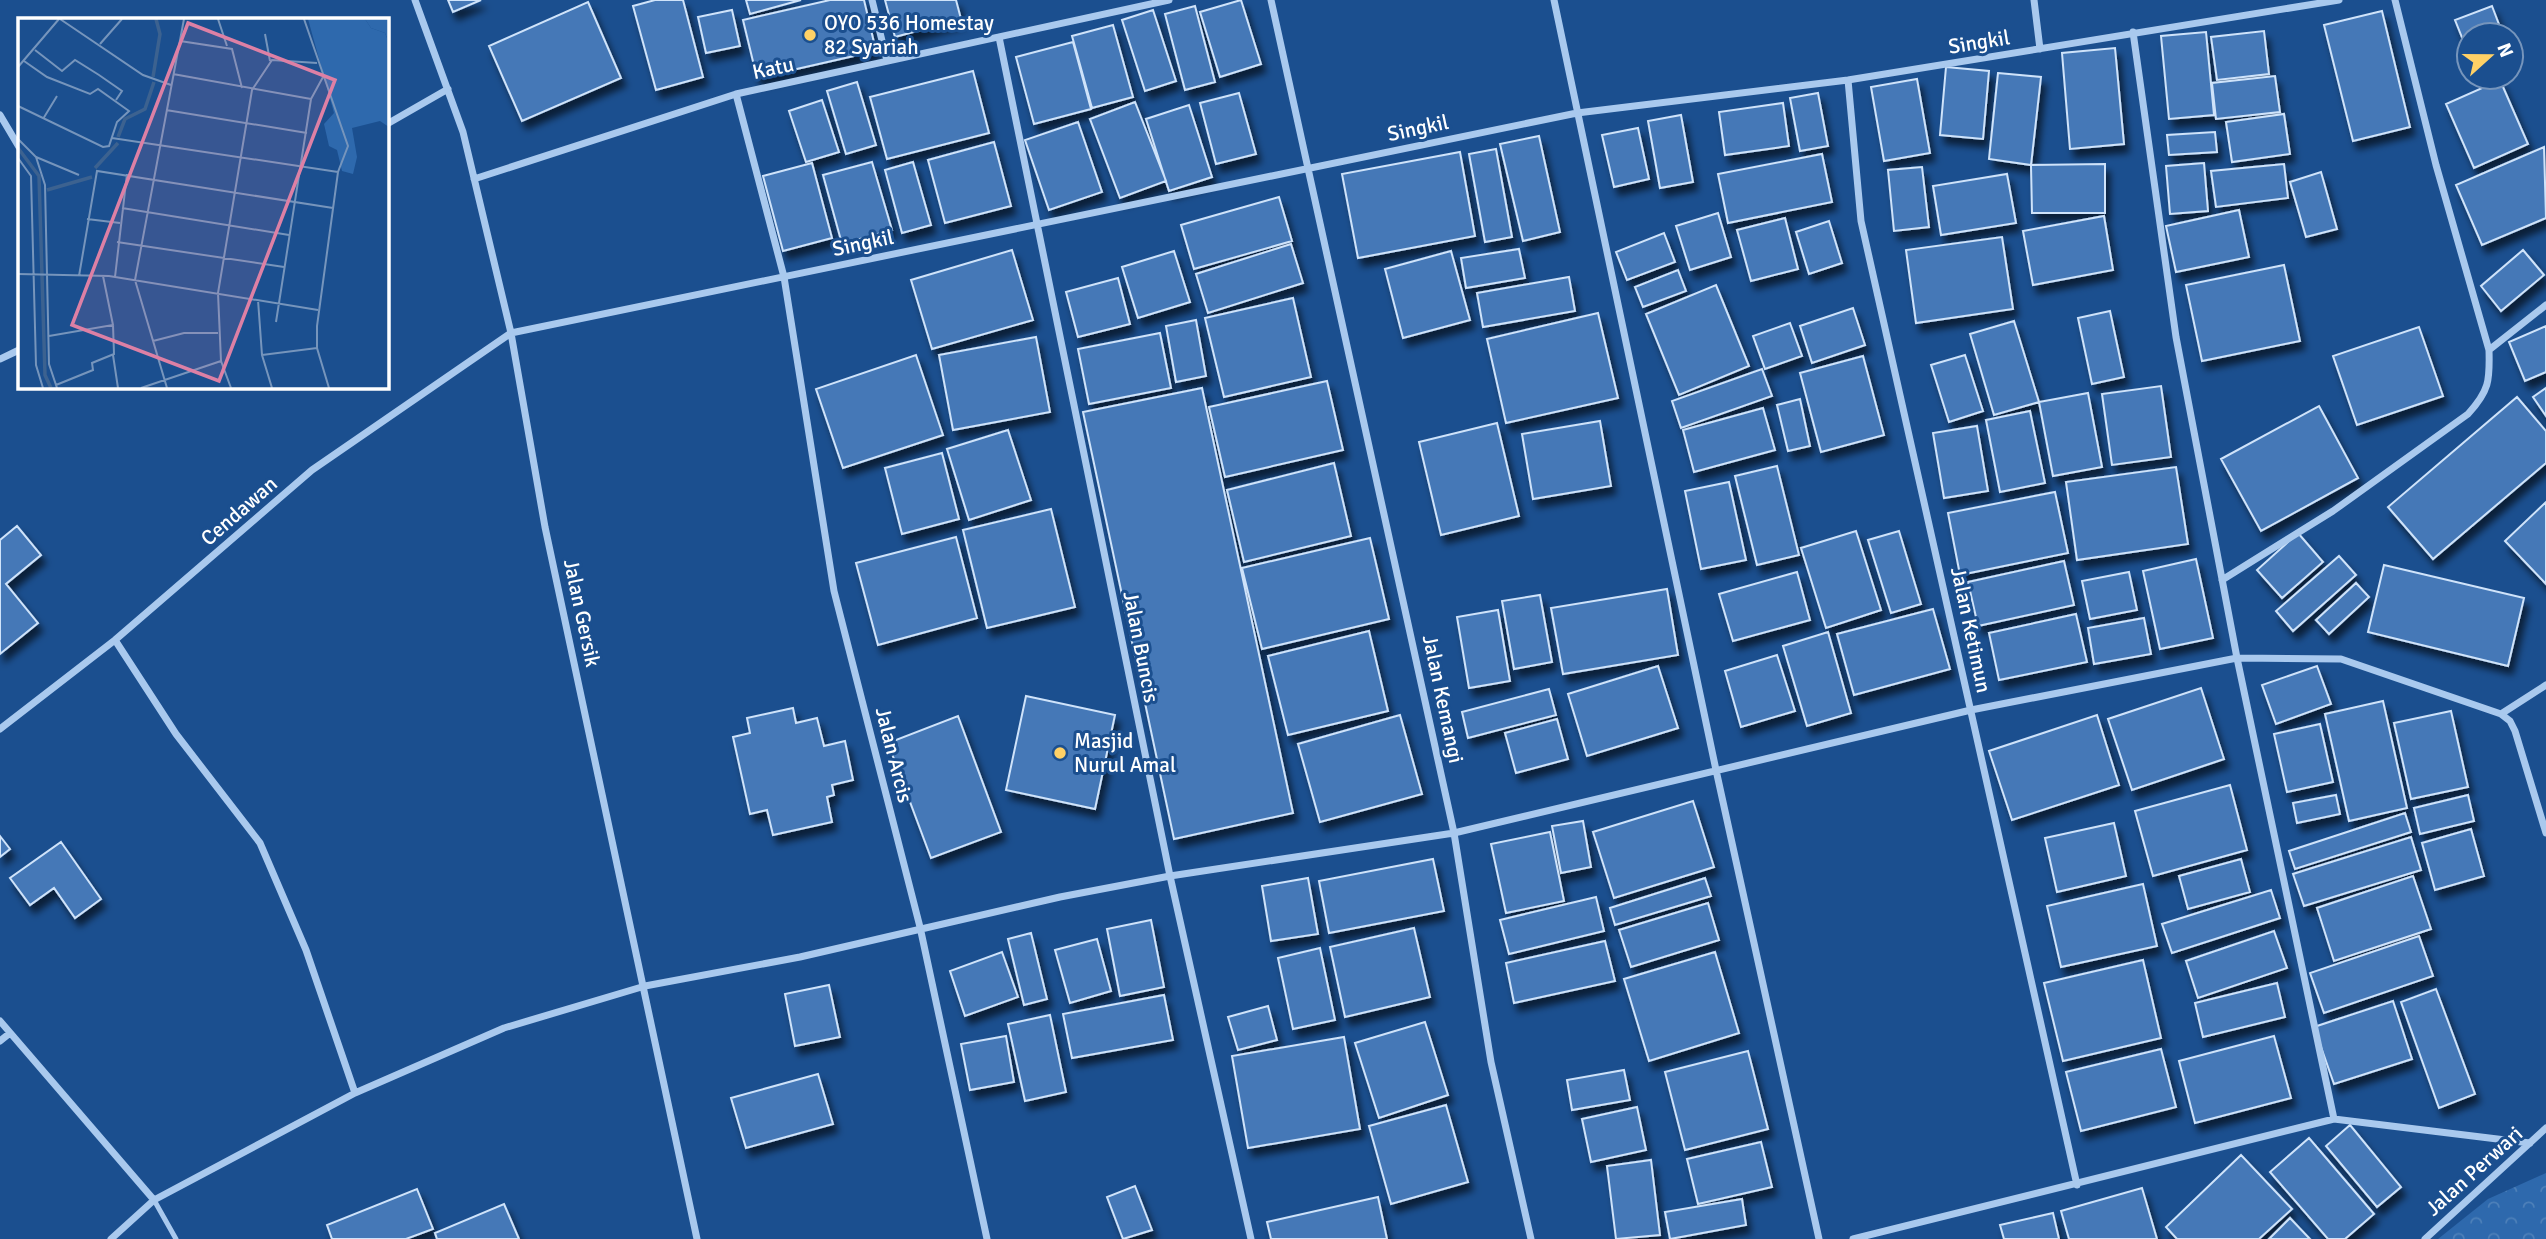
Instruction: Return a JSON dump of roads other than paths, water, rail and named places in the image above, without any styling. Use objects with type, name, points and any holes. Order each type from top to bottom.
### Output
[{"type":"street","name":"Jalan Gersik","points":[[415,0],[463,132],[511,333],[545,527],[645,986],[696,1239]]},
{"type":"street","points":[[872,0],[887,61]]},
{"type":"street","name":"Katu","points":[[474,179],[736,94],[1169,0]]},
{"type":"street","name":"Jalan Kemangi","points":[[1271,0],[1454,833],[1491,1062],[1531,1239]]},
{"type":"street","points":[[1554,0],[1716,770],[1819,1239]]},
{"type":"street","points":[[2034,0],[2040,49]]},
{"type":"street","name":"Singkil","points":[[511,333],[1577,113],[1848,80],[2339,0]]},
{"type":"street","points":[[2222,580],[2333,511],[2468,414],[2484,396],[2490,375],[2489,350],[2435,165],[2395,0]]},
{"type":"street","points":[[2133,32],[2176,337],[2237,658],[2333,1119]]},
{"type":"street","name":"Jalan Buncis","points":[[999,37],[1170,876],[1251,1239]]},
{"type":"street","name":"Jalan Ketimun","points":[[1848,80],[1861,221],[2077,1185]]},
{"type":"street","points":[[388,123],[448,89]]},
{"type":"street","name":"Jalan Arcis","points":[[736,94],[784,277],[834,591],[920,927],[987,1239]]},
{"type":"street","points":[[0,114],[18,145]]},
{"type":"street","points":[[2489,350],[2546,305]]},
{"type":"street","name":"Cendawan","points":[[0,729],[115,640],[312,470],[511,333]]},
{"type":"street","points":[[0,359],[18,350]]},
{"type":"street","points":[[115,640],[176,734],[260,843],[306,950],[355,1093]]},
{"type":"street","points":[[111,1239],[154,1200],[355,1093],[504,1028],[645,986],[800,957],[920,927],[1170,876],[1454,833],[1971,710],[2237,658],[2341,659],[2501,714],[2510,721],[2515,731],[2546,833]]},
{"type":"street","points":[[2501,714],[2546,685]]},
{"type":"street","points":[[0,1021],[154,1200]]},
{"type":"street","points":[[0,1041],[10,1033]]},
{"type":"street","points":[[1853,1239],[2333,1119],[2530,1143]]},
{"type":"street","name":"Jalan Perwari","points":[[2425,1239],[2546,1128]]},
{"type":"lane","points":[[154,1200],[176,1239]]},
{"type":"place","name":"OYO 536 Homestay 82 Syariah","points":[[810,35]]},
{"type":"place","name":"Masjid Nurul Amal","points":[[1060,753]]}]
